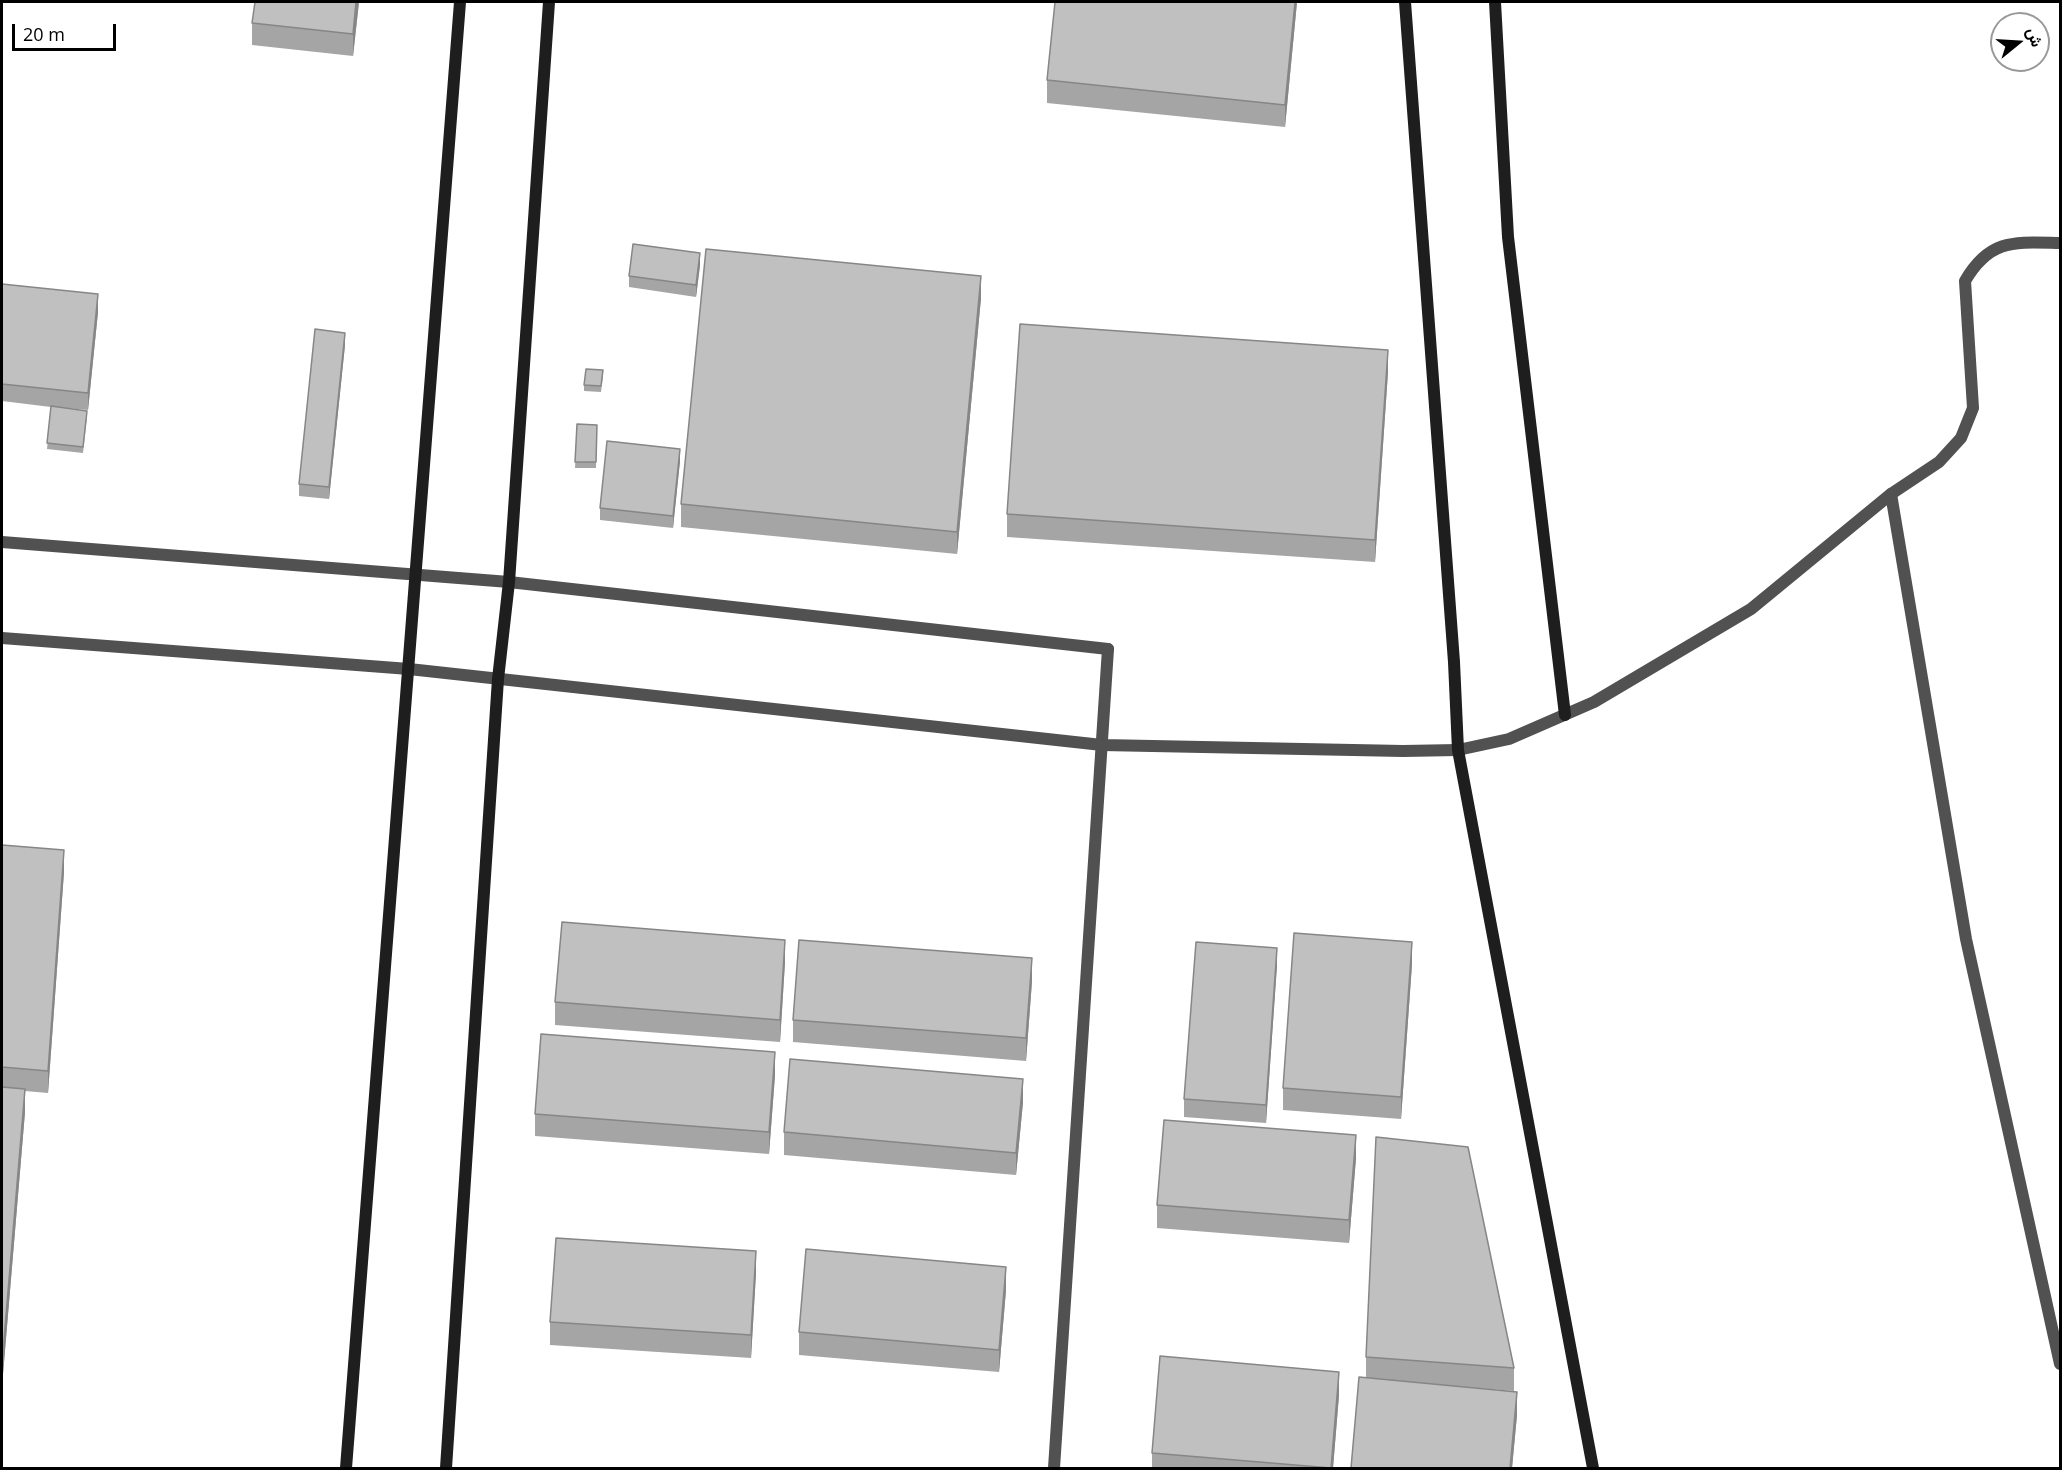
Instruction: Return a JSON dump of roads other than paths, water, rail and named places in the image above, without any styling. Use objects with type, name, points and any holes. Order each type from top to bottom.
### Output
[{"type":"street","points":[[346,1468],[460,2]]},
{"type":"street","points":[[446,1468],[498,679],[508,582],[549,2]]},
{"type":"street","points":[[1405,2],[1454,662],[1458,750],[1593,1468]]},
{"type":"street","points":[[1495,2],[1508,237],[1565,715]]},
{"type":"street","points":[[2,638],[408,669],[1102,745],[1391,751],[1458,750],[1509,739],[1594,702],[1751,609],[1892,494],[1939,462],[1960,438],[1973,408],[1965,281],[1973,266],[1985,254],[2000,246],[2016,243],[2061,243]]},
{"type":"street","points":[[1892,494],[1966,939],[2061,1364]]},
{"type":"street","points":[[2,542],[508,582],[1108,649],[1054,1468]]}]
